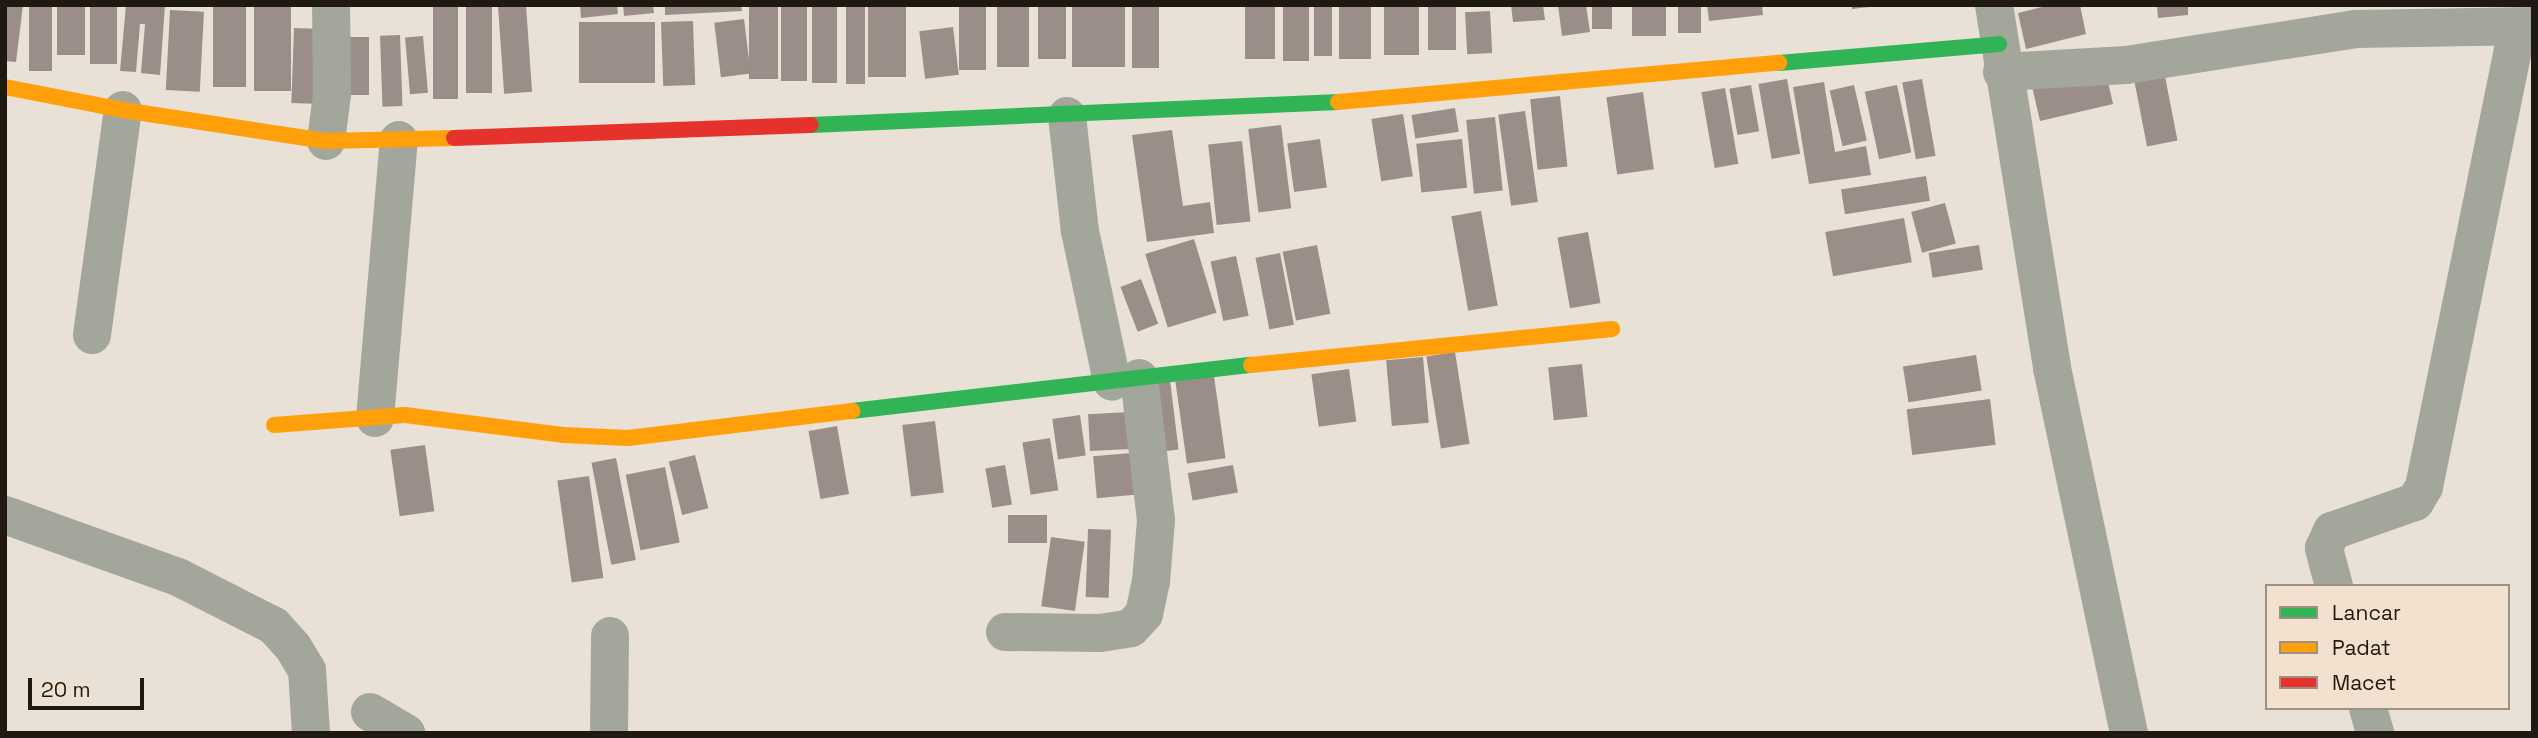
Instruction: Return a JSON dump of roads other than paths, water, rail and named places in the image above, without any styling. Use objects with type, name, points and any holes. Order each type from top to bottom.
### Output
[{"type":"street","points":[[326,141],[332,95],[331,5]]},
{"type":"street","points":[[1994,5],[2052,368],[2129,733]]},
{"type":"street","points":[[5,88],[123,110],[326,141],[399,140],[1068,116],[1310,104],[2001,58],[2126,65],[2355,29],[2525,27],[2424,487],[2415,502],[2332,531],[2324,548],[2333,584]]},
{"type":"street","points":[[92,335],[123,110]]},
{"type":"street","points":[[1005,632],[1100,633],[1131,628],[1144,614],[1151,582],[1157,520],[1126,380],[1080,231],[1068,116]]},
{"type":"street","points":[[375,418],[399,140]]},
{"type":"street","points":[[275,425],[405,415],[564,435],[628,438],[1126,380],[1612,329]]},
{"type":"street","points":[[5,515],[178,577],[274,626],[293,647],[307,670],[311,733]]},
{"type":"street","points":[[609,733],[610,636]]},
{"type":"street","points":[[2369,710],[2375,733]]},
{"type":"street","points":[[370,712],[406,733]]}]
